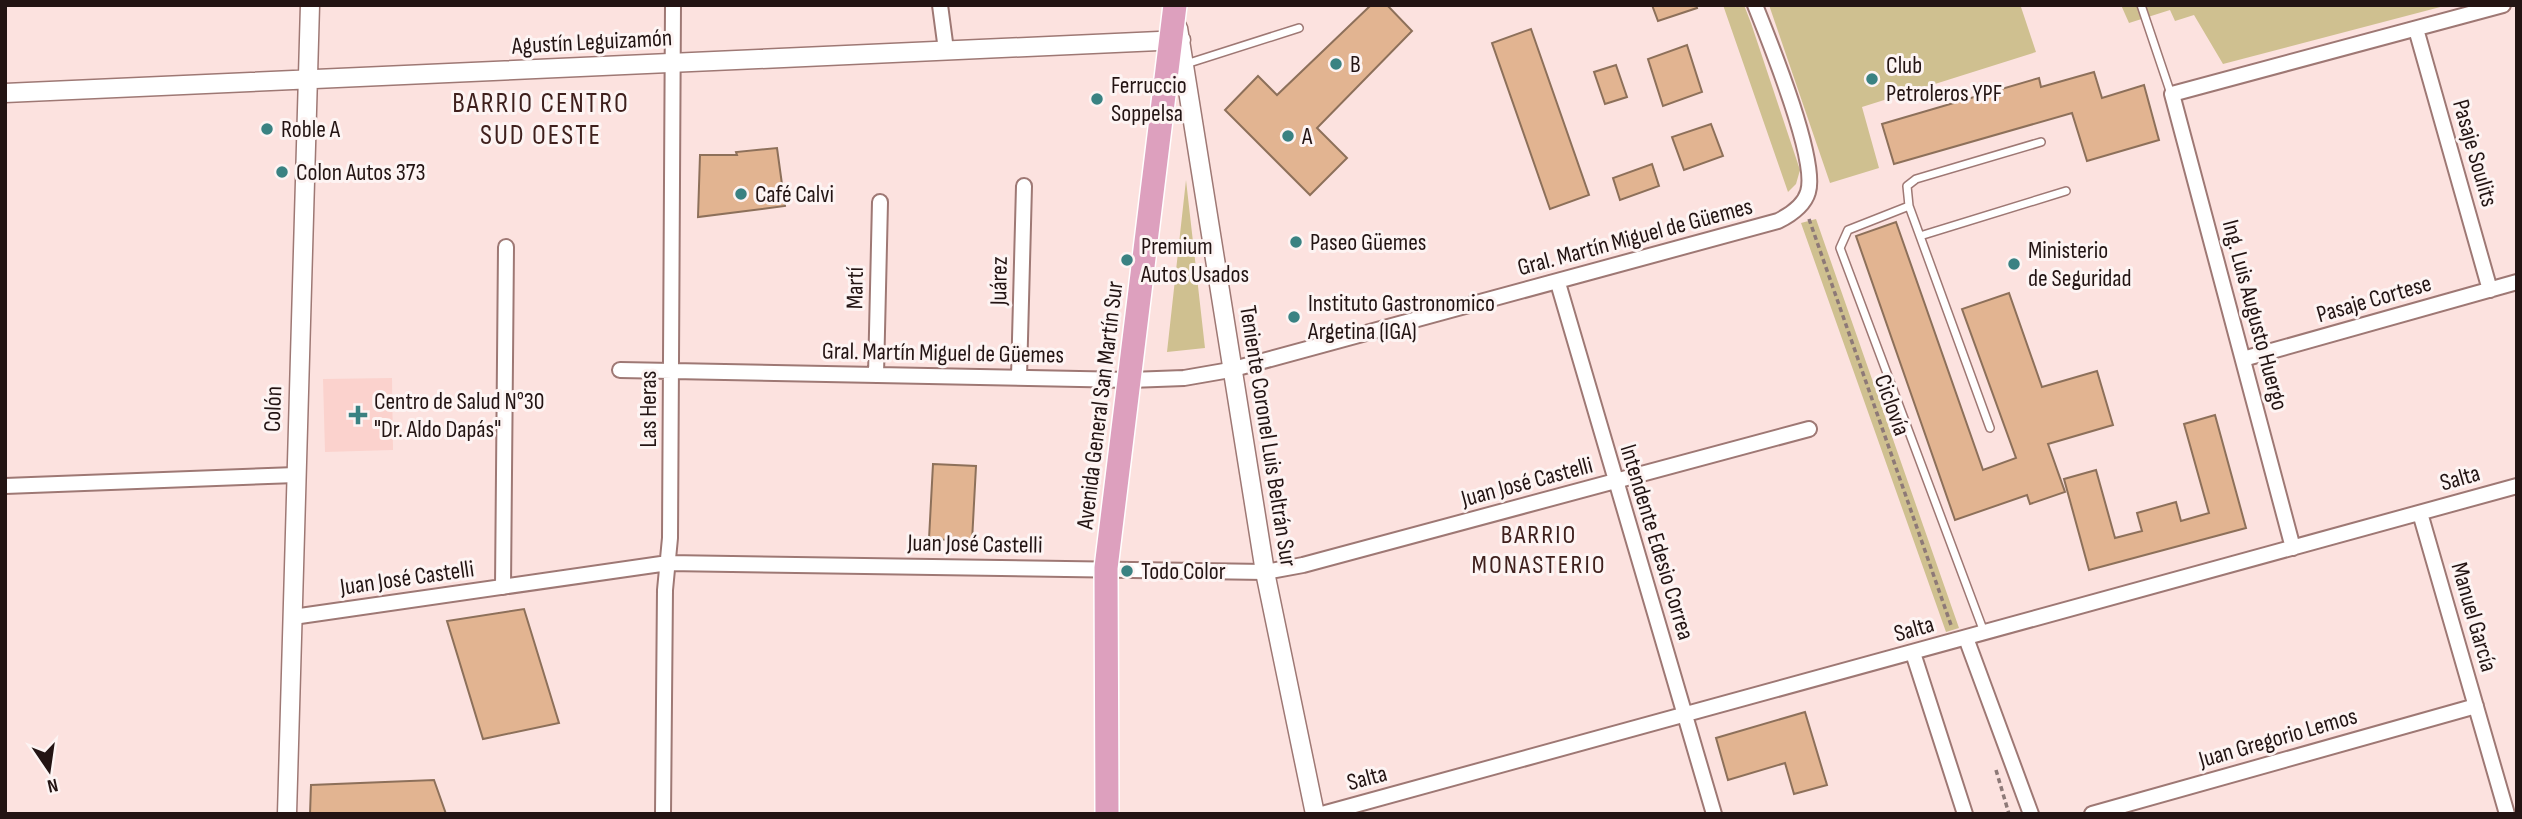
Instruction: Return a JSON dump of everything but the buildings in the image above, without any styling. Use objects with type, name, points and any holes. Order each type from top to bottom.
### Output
[{"type":"main road","name":"Avenida General San Martín Sur","points":[[1107,814],[1106,568],[1176,40],[1175,10]]},
{"type":"street","name":"Colón","points":[[287,814],[310,5]]},
{"type":"street","name":"Las Heras","points":[[663,814],[675,63],[673,5]]},
{"type":"street","points":[[940,5],[946,50]]},
{"type":"street","points":[[1755,5],[1809,163],[1810,182],[1803,201]]},
{"type":"street","points":[[2172,94],[2504,5]]},
{"type":"street","name":"Pasaje Soulits","points":[[2416,29],[2490,290]]},
{"type":"street","name":"Agustín Leguizamón","points":[[5,93],[1176,40]]},
{"type":"street","name":"Teniente Coronel Luis Beltrán Sur","points":[[1176,40],[1186,64],[1230,370],[1265,572],[1315,814]]},
{"type":"street","name":"Ing. Luis Augusto Huergo","points":[[2172,94],[2293,548]]},
{"type":"street","name":"Juárez","points":[[1019,377],[1024,186]]},
{"type":"street","name":"Gral. Martín Miguel de Güemes","points":[[620,370],[1174,379],[1230,370],[1558,283],[1778,221],[1789,216],[1803,201]]},
{"type":"street","name":"Martí","points":[[876,375],[880,202]]},
{"type":"street","points":[[503,587],[506,247]]},
{"type":"street","name":"Pasaje Cortese","points":[[2243,359],[2517,282]]},
{"type":"street","name":"Intendente Edesio Correa","points":[[1558,283],[1714,814]]},
{"type":"street","name":"Juan José Castelli","points":[[293,617],[668,563],[1265,572],[1303,565],[1615,483],[1809,429]]},
{"type":"street","points":[[5,486],[296,475]]},
{"type":"street","name":"Salta","points":[[1322,814],[2517,486]]},
{"type":"street","name":"Manuel García","points":[[2420,513],[2507,814]]},
{"type":"street","points":[[1962,639],[2031,814]]},
{"type":"street","points":[[1913,653],[1965,814]]},
{"type":"street","name":"Juan Gregorio Lemos","points":[[2092,814],[2476,706]]},
{"type":"lane","points":[[2141,5],[2172,94]]},
{"type":"lane","points":[[1186,64],[1299,28]]},
{"type":"lane","points":[[1990,428],[1909,206],[1907,186],[1916,180],[2040,142]]},
{"type":"lane","points":[[1920,236],[2066,191]]},
{"type":"lane","points":[[1909,206],[1848,230],[1840,248],[1984,633]]},
{"type":"path","name":"Ciclovía","points":[[1803,201],[1962,639]]},
{"type":"shaded area","points":[[1723,5],[1744,5],[1751,23],[1800,170],[1796,184],[1788,192]]},
{"type":"shaded area","name":"Club Petroleros YPF","points":[[1769,5],[2024,5],[2021,7],[2036,52],[1862,107],[1879,168],[1830,183]]},
{"type":"shaded area","points":[[2121,5],[2448,5],[2223,64],[2194,15],[2175,21],[2170,10],[2129,23]]},
{"type":"shaded area","points":[[1186,180],[1205,348],[1167,352]]},
{"type":"shaded area","points":[[1816,219],[1959,628],[1946,632],[1801,223]]},
{"type":"shaded area","name":"Centro de Salud N°30 \"Dr. Aldo Dapás\"","points":[[392,378],[393,450],[325,452],[323,379]]},
{"type":"place","name":"B","points":[[1336,64]]},
{"type":"place","name":"Club Petroleros YPF","points":[[1872,79]]},
{"type":"place","name":"Ferruccio Soppelsa","points":[[1097,99]]},
{"type":"place","name":"Roble A","points":[[267,129]]},
{"type":"place","name":"A","points":[[1288,136]]},
{"type":"place","name":"Colon Autos 373","points":[[282,172]]},
{"type":"place","name":"Café Calvi","points":[[741,194]]},
{"type":"place","name":"Paseo Güemes","points":[[1296,242]]},
{"type":"place","name":"Premium Autos Usados","points":[[1127,260]]},
{"type":"place","name":"Ministerio de Seguridad","points":[[2014,264]]},
{"type":"place","name":"Instituto Gastronomico Argetina (IGA)","points":[[1294,317]]},
{"type":"place","name":"Centro de Salud N°30 \"Dr. Aldo Dapás\"","points":[[358,415]]},
{"type":"place","name":"Todo Color","points":[[1127,571]]},
{"type":"district","name":"BARRIO CENTRO SUD OESTE","points":[[541,119]]},
{"type":"district","name":"BARRIO MONASTERIO","points":[[1539,550]]}]
